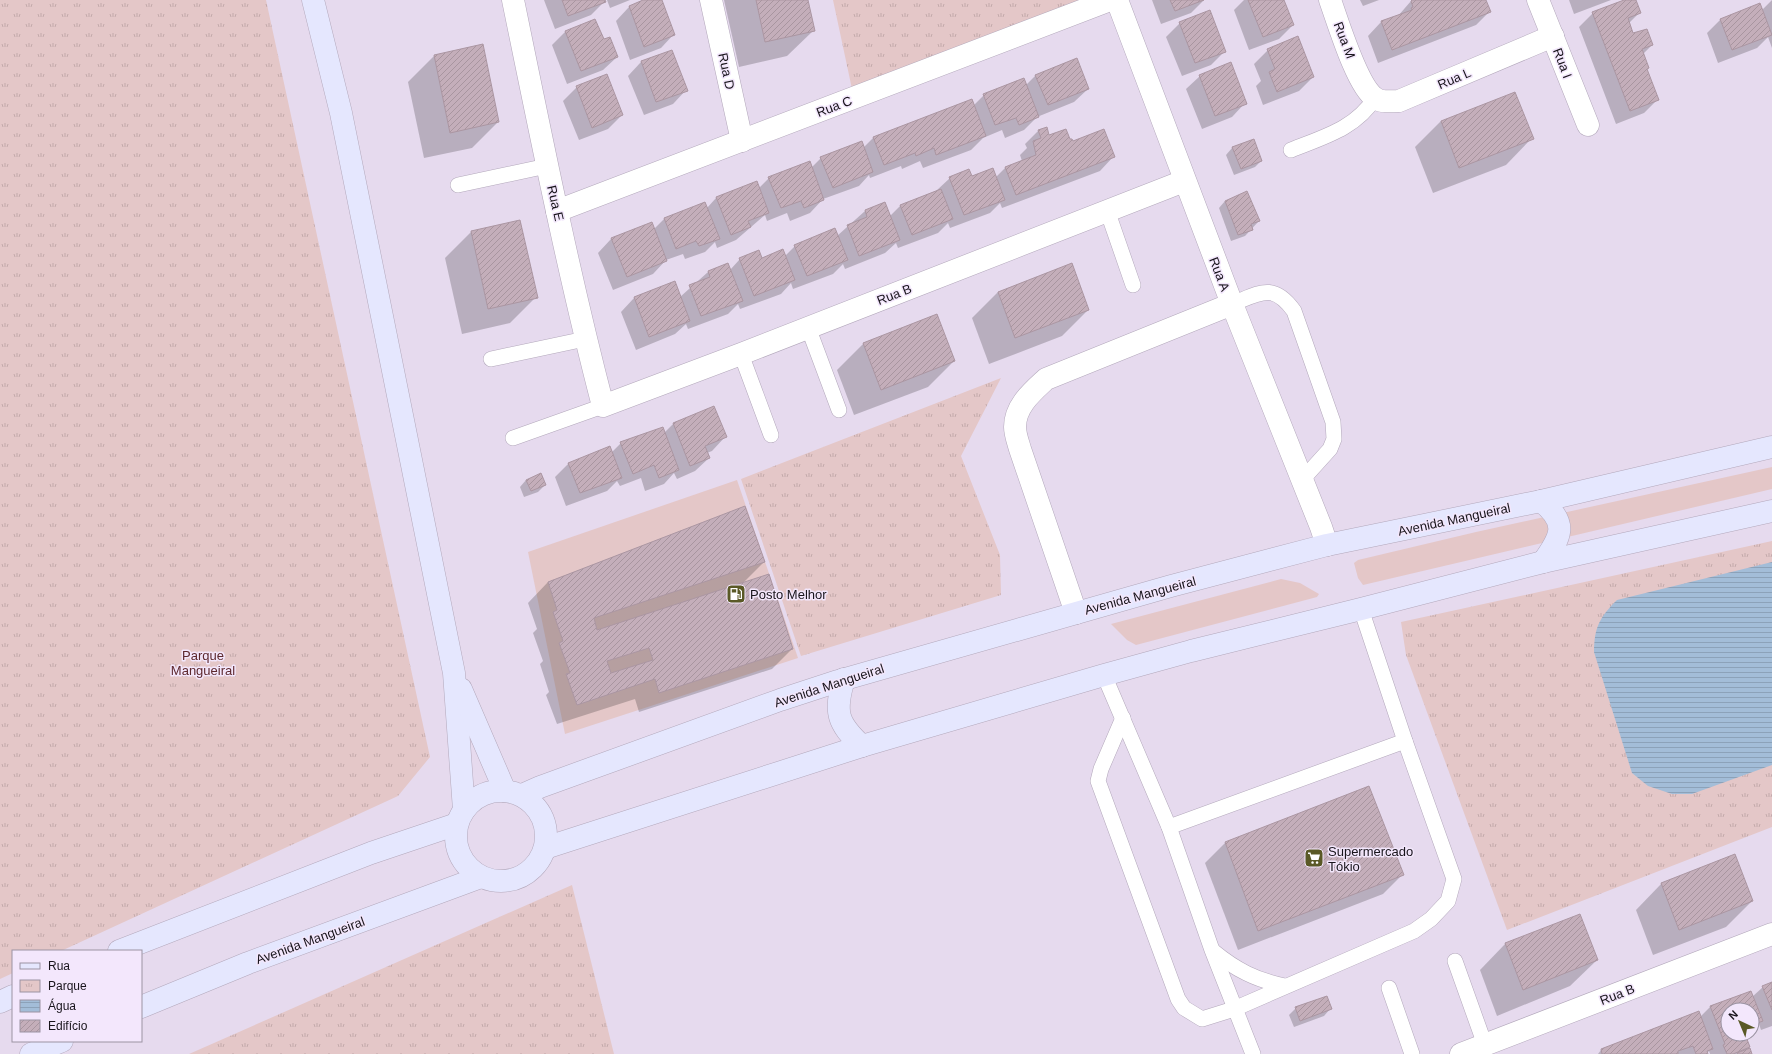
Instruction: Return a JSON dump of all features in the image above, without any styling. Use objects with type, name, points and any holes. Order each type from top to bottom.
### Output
[{"type":"street","points":[[122,950],[460,817],[475,799],[490,792],[514,793],[534,804],[543,817],[547,832],[545,848],[538,862],[527,874],[512,880],[497,881],[481,877],[469,868],[459,855],[456,840],[460,817],[454,673],[341,113],[313,0]]},
{"type":"street","name":"Rua E","points":[[513,0],[547,166],[585,339],[603,406]]},
{"type":"street","name":"Rua D","points":[[711,0],[742,141]]},
{"type":"street","name":"Rua C","points":[[557,211],[1110,0]]},
{"type":"street","name":"Rua A","points":[[1117,0],[1184,181],[1327,545]]},
{"type":"street","name":"Rua M","points":[[1330,0],[1361,79],[1375,98]]},
{"type":"street","name":"Rua I","points":[[1538,0],[1588,125]]},
{"type":"street","name":"Rua L","points":[[1375,98],[1385,102],[1399,101],[1553,36]]},
{"type":"street","name":"Rua B","points":[[603,406],[741,354],[1184,181]]},
{"type":"street","points":[[1076,613],[1020,449],[1015,428],[1018,411],[1029,394],[1046,379],[1232,304]]},
{"type":"street","name":"Avenida Mangueiral","points":[[514,793],[540,787],[772,703],[844,679],[1076,613],[1327,545],[1541,501],[1772,446]]},
{"type":"street","points":[[1541,501],[1550,508],[1558,519],[1559,533],[1556,544],[1542,562]]},
{"type":"street","points":[[545,848],[862,746],[1191,651],[1361,610],[1542,562],[1772,511]]},
{"type":"street","points":[[454,673],[514,793]]},
{"type":"street","points":[[844,679],[837,707],[840,720],[848,733],[862,746]]},
{"type":"street","name":"Avenida Mangueiral","points":[[142,1007],[248,963],[481,877]]},
{"type":"street","name":"Rua B","points":[[1461,1054],[1772,934]]},
{"type":"street","points":[[0,1002],[12,996]]},
{"type":"street","points":[[31,1054],[60,1042]]},
{"type":"lane","points":[[1291,150],[1334,133],[1354,121],[1367,111],[1375,98]]},
{"type":"lane","points":[[458,185],[547,166]]},
{"type":"lane","points":[[1107,210],[1133,285]]},
{"type":"lane","points":[[1232,304],[1263,292],[1277,294],[1287,301],[1294,311],[1333,422],[1334,439],[1330,449],[1302,480]]},
{"type":"lane","points":[[808,327],[838,410]]},
{"type":"lane","points":[[492,359],[585,339]]},
{"type":"lane","points":[[741,354],[771,435]]},
{"type":"lane","points":[[513,438],[603,406]]},
{"type":"lane","points":[[1123,718],[1101,769],[1098,781],[1178,998],[1184,1008],[1202,1019],[1234,1009],[1414,931],[1431,919],[1448,901],[1454,879],[1405,741],[1361,610]]},
{"type":"lane","points":[[1104,675],[1170,827],[1212,950],[1253,1054]]},
{"type":"lane","points":[[1170,827],[1405,741]]},
{"type":"lane","points":[[1212,950],[1230,965],[1242,972],[1259,979],[1285,986]]},
{"type":"lane","points":[[1456,961],[1485,1045]]},
{"type":"lane","points":[[1389,988],[1412,1054]]},
{"type":"green space","name":"Parque Mangueiral","points":[[0,0],[266,0],[430,757],[398,796],[63,950],[12,950],[12,973],[0,979]]},
{"type":"green space","points":[[833,0],[1084,0],[852,89]]},
{"type":"green space","points":[[1001,378],[961,456],[1000,555],[1001,595],[801,656],[741,479]]},
{"type":"green space","points":[[1772,467],[1772,489],[1363,585],[1358,578],[1354,563],[1358,560],[1476,532]]},
{"type":"green space","points":[[737,480],[798,658],[565,734],[528,552]]},
{"type":"green space","points":[[1772,541],[1772,827],[1507,930],[1406,655],[1401,622]]},
{"type":"green space","points":[[1281,579],[1300,583],[1319,594],[1317,597],[1136,645],[1127,640],[1111,624]]},
{"type":"green space","points":[[572,885],[614,1054],[189,1054]]},
{"type":"water","points":[[1772,562],[1772,765],[1692,794],[1672,794],[1648,786],[1632,773],[1594,652],[1595,636],[1602,617],[1617,600]]},
{"type":"building","points":[[562,0],[605,0],[606,2],[568,16]]},
{"type":"building","points":[[643,0],[662,0],[675,35],[644,47],[629,6]]},
{"type":"building","points":[[756,0],[808,0],[815,31],[765,42]]},
{"type":"building","points":[[1170,0],[1204,0],[1175,11]]},
{"type":"building","points":[[1248,0],[1284,0],[1294,25],[1263,37]]},
{"type":"building","points":[[1412,0],[1486,0],[1491,12],[1392,50],[1381,21],[1412,10]]},
{"type":"building","points":[[1624,0],[1636,0],[1641,13],[1628,18],[1633,33],[1647,29],[1653,45],[1642,49],[1649,68],[1647,69],[1659,100],[1630,111],[1592,12]]},
{"type":"building","points":[[1760,3],[1772,35],[1732,50],[1720,19]]},
{"type":"building","points":[[1210,10],[1226,52],[1195,63],[1179,22]]},
{"type":"building","points":[[595,19],[604,39],[610,37],[618,57],[581,71],[565,31]]},
{"type":"building","points":[[1298,36],[1314,77],[1277,92],[1269,72],[1275,69],[1267,49]]},
{"type":"building","points":[[483,44],[499,122],[450,133],[434,55]]},
{"type":"building","points":[[672,50],[688,91],[656,102],[641,61]]},
{"type":"building","points":[[1077,58],[1089,89],[1048,105],[1035,75]]},
{"type":"building","points":[[1231,62],[1247,104],[1215,116],[1199,75]]},
{"type":"building","points":[[607,74],[623,115],[592,128],[576,86]]},
{"type":"building","points":[[1024,78],[1039,117],[1019,125],[1016,118],[995,125],[983,94]]},
{"type":"building","points":[[1515,92],[1534,139],[1459,168],[1441,121]]},
{"type":"building","points":[[972,99],[986,136],[936,155],[934,148],[916,156],[915,153],[884,165],[873,137]]},
{"type":"building","points":[[1047,127],[1049,135],[1066,129],[1070,139],[1073,141],[1104,129],[1115,157],[1016,195],[1005,167],[1036,155],[1033,141],[1041,138],[1038,130]]},
{"type":"building","points":[[1254,139],[1262,161],[1241,169],[1232,147]]},
{"type":"building","points":[[862,141],[873,172],[833,188],[820,157]]},
{"type":"building","points":[[810,161],[824,200],[804,208],[801,201],[781,208],[768,177]]},
{"type":"building","points":[[993,168],[1005,200],[964,215],[949,177],[969,169],[972,176]]},
{"type":"building","points":[[757,181],[769,213],[748,221],[751,227],[731,235],[716,197]]},
{"type":"building","points":[[941,189],[953,219],[912,235],[900,205]]},
{"type":"building","points":[[1247,191],[1260,221],[1251,224],[1253,230],[1238,235],[1225,201]]},
{"type":"building","points":[[705,202],[720,239],[699,246],[696,241],[676,249],[664,218]]},
{"type":"building","points":[[885,202],[900,240],[859,256],[847,225],[867,217],[865,210]]},
{"type":"building","points":[[520,220],[538,298],[488,309],[471,231]]},
{"type":"building","points":[[652,222],[667,261],[627,277],[611,238]]},
{"type":"building","points":[[835,228],[848,260],[807,276],[794,245]]},
{"type":"building","points":[[783,249],[795,280],[754,296],[739,258],[759,250],[762,258]]},
{"type":"building","points":[[728,263],[743,301],[701,316],[689,285],[710,277],[708,271]]},
{"type":"building","points":[[1072,263],[1089,310],[1015,338],[998,292]]},
{"type":"building","points":[[675,281],[690,321],[649,337],[634,297]]},
{"type":"building","points":[[937,314],[955,361],[881,390],[863,343]]},
{"type":"building","points":[[714,406],[727,437],[705,446],[710,458],[690,466],[673,423]]},
{"type":"building","points":[[663,427],[679,470],[659,478],[654,465],[633,474],[620,442]]},
{"type":"building","points":[[610,446],[622,478],[580,493],[568,463]]},
{"type":"building","points":[[541,473],[546,485],[531,491],[526,480]]},
{"type":"building","points":[[745,506],[765,562],[594,618],[597,630],[769,574],[793,649],[659,693],[655,679],[577,705],[566,674],[570,673],[559,643],[563,641],[553,612],[557,610],[548,582]],"holes":[[[649,648],[653,660],[611,673],[607,661]]]},
{"type":"building","name":"Supermercado Tókio","points":[[1369,786],[1404,875],[1258,931],[1225,842]]},
{"type":"building","points":[[1735,854],[1753,901],[1679,930],[1661,883]]},
{"type":"building","points":[[1580,914],[1598,960],[1523,990],[1505,943]]},
{"type":"building","points":[[1772,982],[1772,1010],[1762,986]]},
{"type":"building","points":[[1751,991],[1755,1002],[1721,1002]]},
{"type":"building","points":[[1327,996],[1332,1009],[1300,1021],[1295,1007]]},
{"type":"building","points":[[1720,1002],[1720,1031],[1710,1006]]},
{"type":"building","points":[[1699,1011],[1713,1049],[1707,1051],[1708,1054],[1696,1054],[1693,1046],[1678,1051],[1678,1054],[1602,1054],[1601,1049]]},
{"type":"building","points":[[1760,1014],[1763,1021],[1760,1022]]},
{"type":"building","points":[[1724,1042],[1748,1042],[1750,1047],[1733,1054],[1727,1054],[1723,1045],[1725,1044]]},
{"type":"building","points":[[1750,1048],[1752,1054],[1737,1053]]},
{"type":"place","name":"Posto Melhor","points":[[736,594]]},
{"type":"place","name":"Supermercado Tókio","points":[[1314,858]]}]
